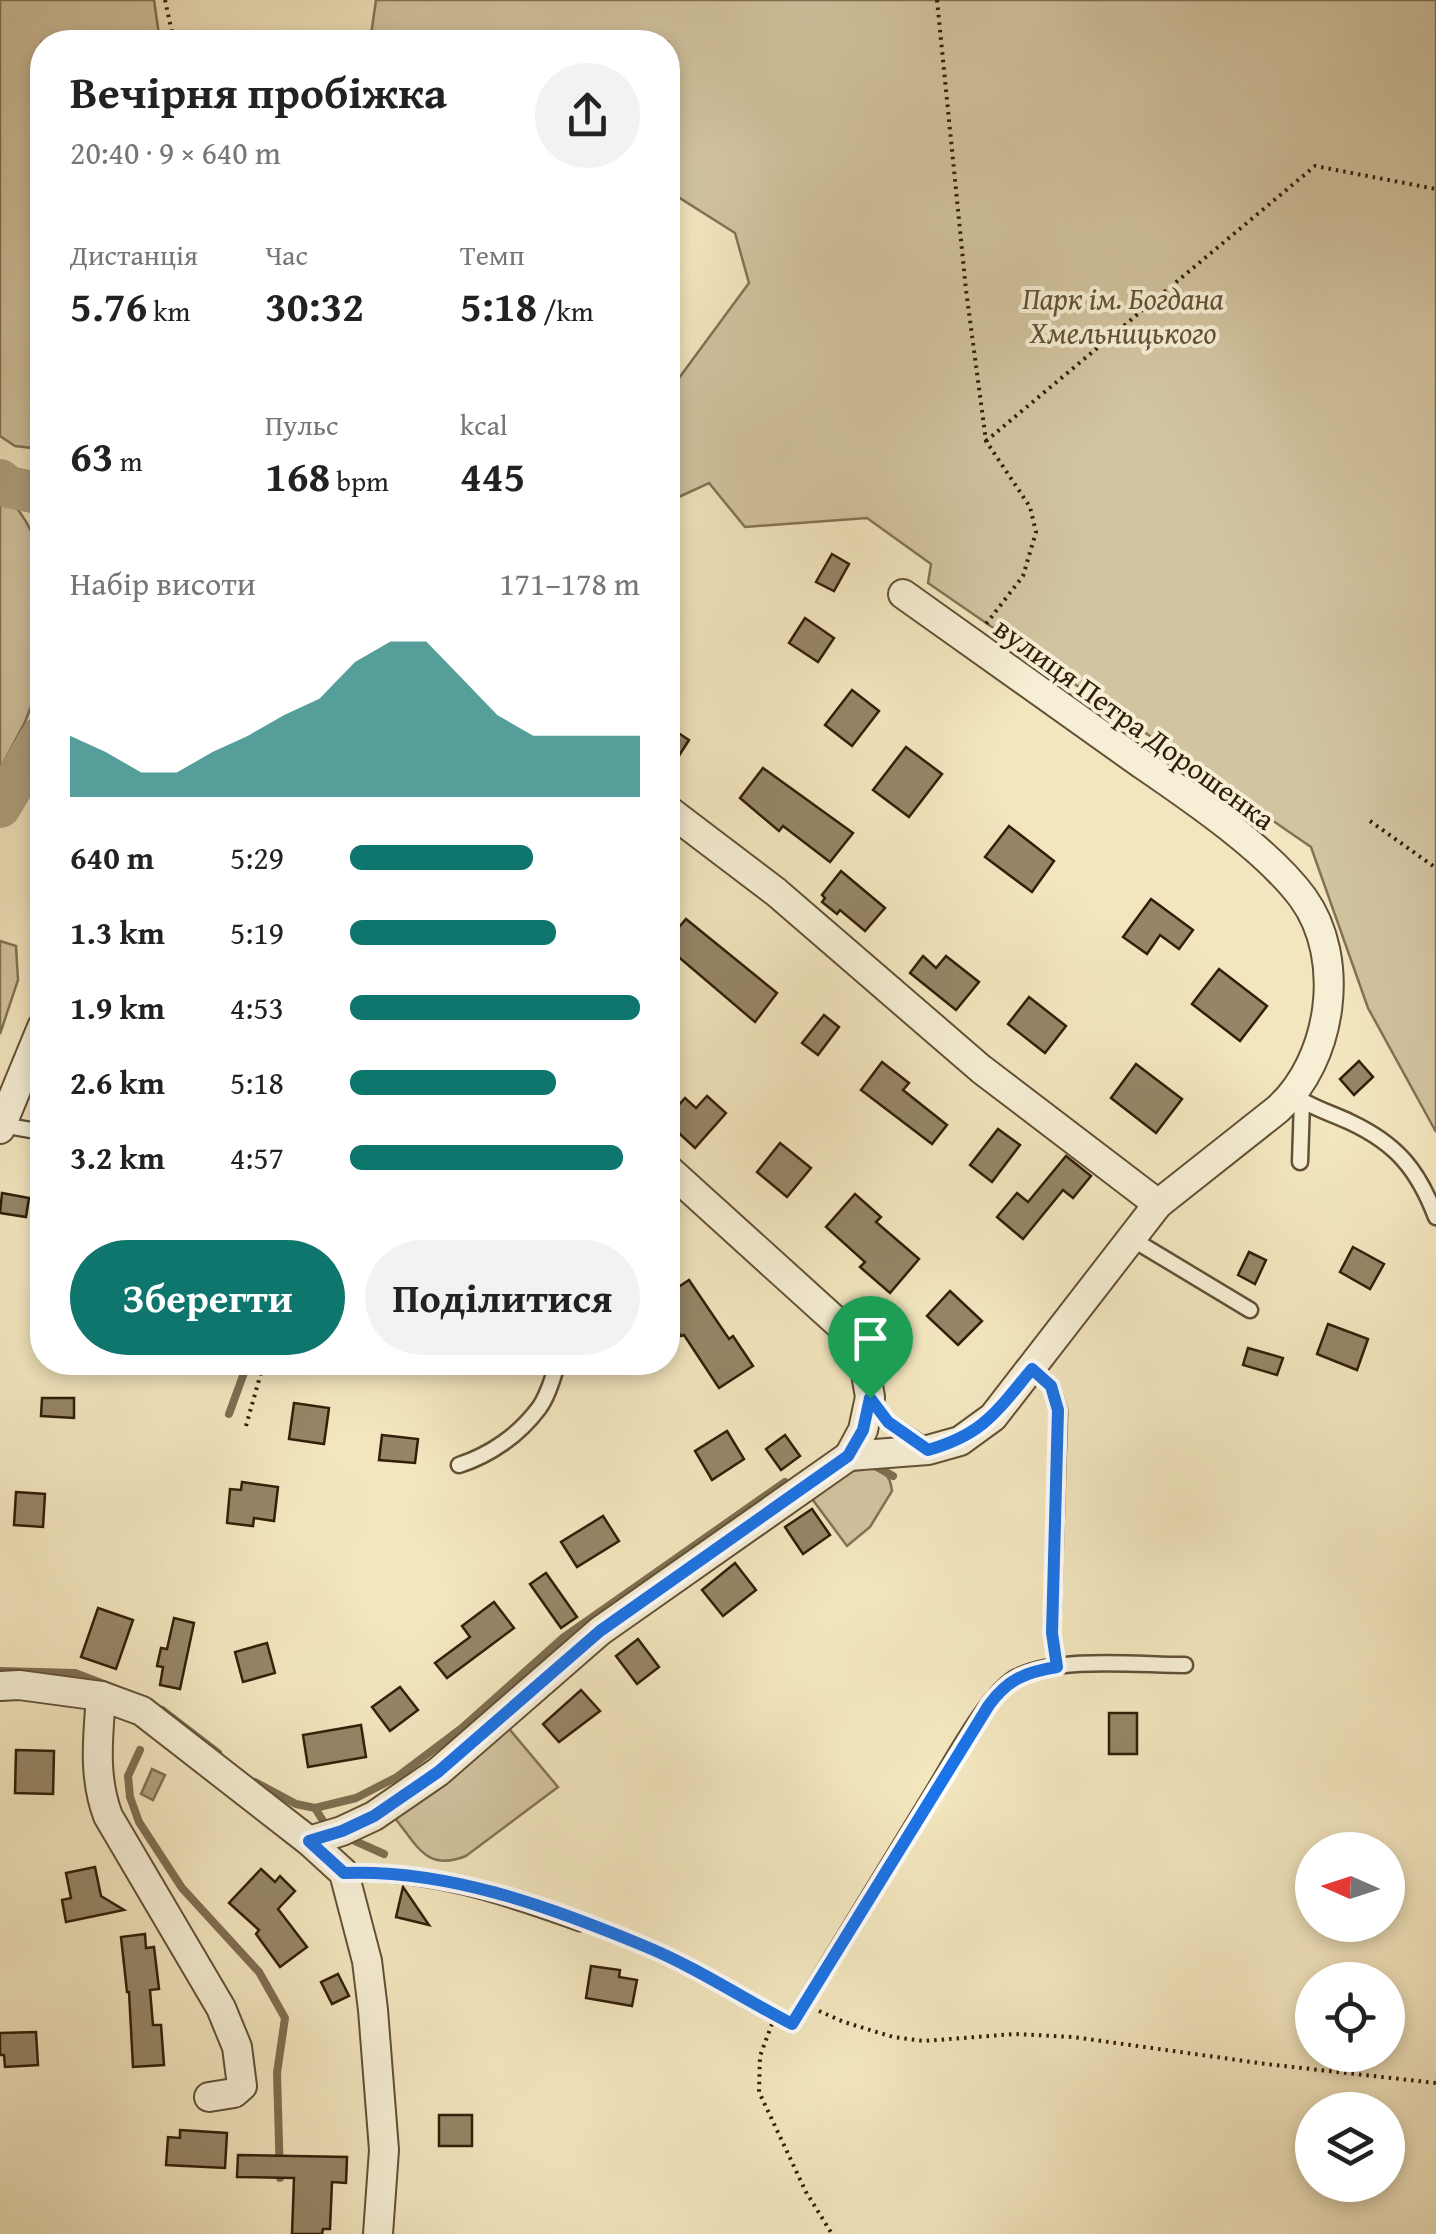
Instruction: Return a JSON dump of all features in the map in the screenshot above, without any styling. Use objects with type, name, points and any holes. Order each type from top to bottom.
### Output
[{"type":"street","name":"вулиця Петра Дорошенка","points":[[848,1456],[928,1450],[960,1441],[993,1417],[1158,1204],[1297,1098],[1320,1045],[1328,983],[1321,939],[1303,898],[1264,858],[1184,793],[903,594]]},
{"type":"street","points":[[680,819],[776,892],[981,1069],[1158,1204]]},
{"type":"street","points":[[1,1127],[30,1056]]},
{"type":"street","points":[[309,1841],[374,1816],[438,1772],[600,1631],[848,1456],[863,1430],[870,1398],[861,1344],[680,1179]]},
{"type":"street","points":[[0,1686],[101,1696],[142,1711],[309,1841],[344,1873],[367,1962],[373,2010],[384,2150],[378,2234]]},
{"type":"street","points":[[101,1696],[96,1766],[108,1816],[221,2008],[237,2048],[242,2086],[234,2093],[210,2098]]},
{"type":"lane","points":[[1300,1162],[1297,1098],[1352,1123],[1394,1150],[1423,1183],[1436,1217]]},
{"type":"lane","points":[[1,1127],[30,1131]]},
{"type":"lane","points":[[1132,1239],[1250,1310]]},
{"type":"lane","points":[[1032,1369],[1051,1386],[1058,1410],[1052,1633],[1057,1667]]},
{"type":"lane","points":[[459,1465],[485,1456],[511,1437],[541,1407],[553,1375]]},
{"type":"lane","points":[[870,1398],[888,1422],[928,1450]]},
{"type":"lane","points":[[792,2024],[989,1705],[1008,1682],[1057,1667],[1185,1664]]},
{"type":"lane","points":[[344,1873],[413,1874],[496,1892],[580,1922]]},
{"type":"path","points":[[164,0],[171,30]]},
{"type":"path","points":[[937,0],[966,290],[986,441],[1030,507],[1036,532],[1023,576],[972,642]]},
{"type":"path","points":[[986,441],[1314,166],[1436,190]]},
{"type":"path","points":[[1370,821],[1436,868]]},
{"type":"path","points":[[246,1426],[260,1375]]},
{"type":"path","points":[[580,1922],[642,1945],[776,2016],[760,2056],[759,2092],[806,2192],[832,2234]]},
{"type":"path","points":[[804,2003],[844,2022],[893,2037],[924,2041],[1015,2034],[1073,2036],[1436,2083]]},
{"type":"green space","points":[[0,0],[154,0],[158,30],[30,30],[30,448],[15,446],[0,436]]},
{"type":"green space","name":"Парк ім. Богдана Хмельницького","points":[[376,0],[1436,0],[1436,1132],[1368,1008],[1311,847],[928,583],[931,564],[867,518],[745,527],[709,483],[680,496],[680,377],[749,283],[735,233],[680,198],[680,30],[372,30]]},
{"type":"green space","points":[[0,503],[16,507],[30,529],[30,709],[0,769]]},
{"type":"green space","points":[[0,941],[16,946],[18,980],[0,1034]]},
{"type":"green space","points":[[867,1468],[885,1474],[892,1491],[870,1527],[847,1546],[810,1496],[849,1472]]},
{"type":"green space","points":[[505,1724],[558,1787],[466,1856],[441,1861],[432,1858],[416,1846],[394,1817]]},
{"type":"shaded area","points":[[152,1769],[165,1775],[153,1800],[141,1794]]},
{"type":"building","points":[[832,554],[849,564],[834,591],[816,582]]},
{"type":"building","points":[[805,618],[834,638],[818,662],[789,643]]},
{"type":"building","points":[[852,690],[879,711],[852,746],[825,725]]},
{"type":"building","points":[[680,734],[689,740],[680,754]]},
{"type":"building","points":[[906,747],[942,774],[909,817],[873,790]]},
{"type":"building","points":[[763,768],[853,833],[830,862],[783,826],[779,831],[740,798]]},
{"type":"building","points":[[1009,826],[1054,861],[1032,892],[985,857]]},
{"type":"building","points":[[841,871],[885,908],[865,931],[840,910],[837,914],[822,902],[822,895]]},
{"type":"building","points":[[1151,899],[1193,930],[1179,949],[1160,935],[1147,954],[1123,937]]},
{"type":"building","points":[[686,919],[777,993],[755,1022],[680,958],[680,926]]},
{"type":"building","points":[[923,956],[936,968],[946,956],[979,982],[956,1010],[910,973]]},
{"type":"building","points":[[1219,969],[1267,1006],[1240,1041],[1192,1004]]},
{"type":"building","points":[[1029,997],[1066,1026],[1045,1053],[1008,1024]]},
{"type":"building","points":[[824,1015],[839,1027],[818,1055],[802,1043]]},
{"type":"building","points":[[1359,1061],[1373,1077],[1354,1095],[1340,1079]]},
{"type":"building","points":[[882,1062],[909,1083],[903,1090],[947,1125],[932,1144],[861,1090]]},
{"type":"building","points":[[1136,1064],[1182,1099],[1156,1133],[1111,1098]]},
{"type":"building","points":[[707,1096],[726,1113],[695,1148],[680,1134],[680,1104],[685,1098],[696,1108]]},
{"type":"building","points":[[998,1129],[1020,1145],[992,1182],[970,1165]]},
{"type":"building","points":[[780,1143],[811,1168],[787,1197],[757,1172]]},
{"type":"building","points":[[1066,1156],[1091,1176],[1073,1198],[1063,1190],[1023,1239],[997,1217],[1017,1193],[1028,1202]]},
{"type":"building","points":[[2,1193],[29,1198],[26,1217],[0,1213]]},
{"type":"building","points":[[855,1194],[881,1217],[876,1222],[919,1259],[890,1293],[860,1267],[865,1262],[826,1227]]},
{"type":"building","points":[[1353,1247],[1384,1264],[1370,1289],[1340,1272]]},
{"type":"building","points":[[1249,1252],[1266,1260],[1255,1284],[1238,1275]]},
{"type":"building","points":[[689,1280],[729,1339],[733,1336],[753,1366],[719,1388],[680,1334],[680,1286]]},
{"type":"building","points":[[950,1291],[982,1321],[958,1345],[927,1316]]},
{"type":"building","points":[[1328,1324],[1368,1339],[1357,1370],[1317,1354]]},
{"type":"building","points":[[1248,1348],[1283,1358],[1277,1375],[1243,1365]]},
{"type":"building","points":[[42,1398],[74,1398],[74,1418],[41,1416]]},
{"type":"building","points":[[294,1403],[329,1408],[324,1444],[289,1439]]},
{"type":"building","points":[[727,1431],[744,1459],[712,1480],[695,1451]]},
{"type":"building","points":[[382,1435],[418,1439],[415,1463],[379,1460]]},
{"type":"building","points":[[785,1435],[800,1456],[781,1470],[766,1449]]},
{"type":"building","points":[[242,1482],[278,1487],[274,1521],[254,1518],[253,1526],[227,1523],[230,1489],[241,1490]]},
{"type":"building","points":[[16,1492],[45,1494],[43,1527],[14,1525]]},
{"type":"building","points":[[812,1509],[830,1535],[803,1554],[785,1527]]},
{"type":"building","points":[[603,1516],[619,1541],[577,1567],[561,1542]]},
{"type":"building","points":[[735,1563],[756,1590],[723,1616],[702,1590]]},
{"type":"building","points":[[546,1573],[577,1617],[561,1628],[530,1584]]},
{"type":"building","points":[[494,1602],[514,1628],[447,1678],[435,1663],[470,1637],[462,1626]]},
{"type":"building","points":[[98,1608],[133,1620],[116,1669],[81,1657]]},
{"type":"building","points":[[174,1618],[194,1623],[180,1689],[160,1685],[163,1667],[157,1666],[161,1648],[167,1649]]},
{"type":"building","points":[[638,1639],[659,1667],[637,1684],[616,1656]]},
{"type":"building","points":[[267,1643],[275,1673],[243,1682],[235,1652]]},
{"type":"building","points":[[400,1687],[418,1710],[390,1731],[372,1707]]},
{"type":"building","points":[[581,1690],[600,1711],[559,1742],[543,1724]]},
{"type":"building","points":[[1109,1713],[1137,1713],[1137,1754],[1109,1754]]},
{"type":"building","points":[[361,1725],[366,1757],[308,1767],[303,1735]]},
{"type":"building","points":[[16,1750],[54,1751],[53,1794],[15,1793]]},
{"type":"building","points":[[95,1867],[101,1896],[124,1910],[66,1922],[62,1900],[71,1898],[66,1873]]},
{"type":"building","points":[[261,1869],[275,1882],[280,1876],[295,1891],[278,1909],[307,1947],[280,1967],[256,1934],[259,1930],[229,1903]]},
{"type":"building","points":[[403,1887],[429,1925],[396,1917]]},
{"type":"building","points":[[145,1934],[146,1948],[154,1947],[159,1989],[150,1990],[153,2025],[161,2025],[164,2065],[133,2067],[121,1937]]},
{"type":"building","points":[[591,1966],[620,1970],[619,1977],[637,1980],[632,2006],[586,1998]]},
{"type":"building","points":[[338,1974],[349,1996],[332,2004],[321,1982]]},
{"type":"building","points":[[36,2032],[38,2065],[5,2067],[4,2055],[0,2055],[0,2033]]},
{"type":"building","points":[[439,2115],[472,2115],[472,2146],[439,2146]]},
{"type":"building","points":[[180,2130],[227,2133],[225,2168],[166,2165],[168,2137],[180,2138]]},
{"type":"building","points":[[238,2155],[347,2157],[346,2183],[332,2182],[330,2229],[323,2229],[322,2234],[292,2234],[294,2178],[237,2177]]},
{"type":"waterway","points":[[0,480],[9,487],[30,491]]},
{"type":"waterway","points":[[0,807],[30,756]]},
{"type":"waterway","points":[[229,1414],[243,1375]]},
{"type":"waterway","points":[[875,1466],[893,1476]]},
{"type":"waterway","points":[[315,1808],[356,1798],[397,1777],[462,1728],[564,1637],[785,1482]]},
{"type":"waterway","points":[[0,1671],[75,1673],[146,1700]]},
{"type":"waterway","points":[[162,1710],[218,1753]]},
{"type":"waterway","points":[[140,1750],[128,1776],[139,1822],[182,1888],[259,1972],[285,2018],[277,2073],[280,2178]]},
{"type":"waterway","points":[[255,1782],[296,1804],[315,1808],[325,1824]]},
{"type":"waterway","points":[[355,1841],[384,1854]]},
{"type":"route","points":[[1032,1369],[1051,1386],[1059,1423],[1052,1633],[1057,1667],[1019,1676],[1000,1690],[792,2024],[642,1945],[496,1892],[413,1874],[344,1873],[309,1841],[374,1816],[438,1772],[600,1631],[848,1456],[863,1430],[870,1398],[888,1422],[928,1450],[960,1441],[993,1417],[1032,1369]]}]
